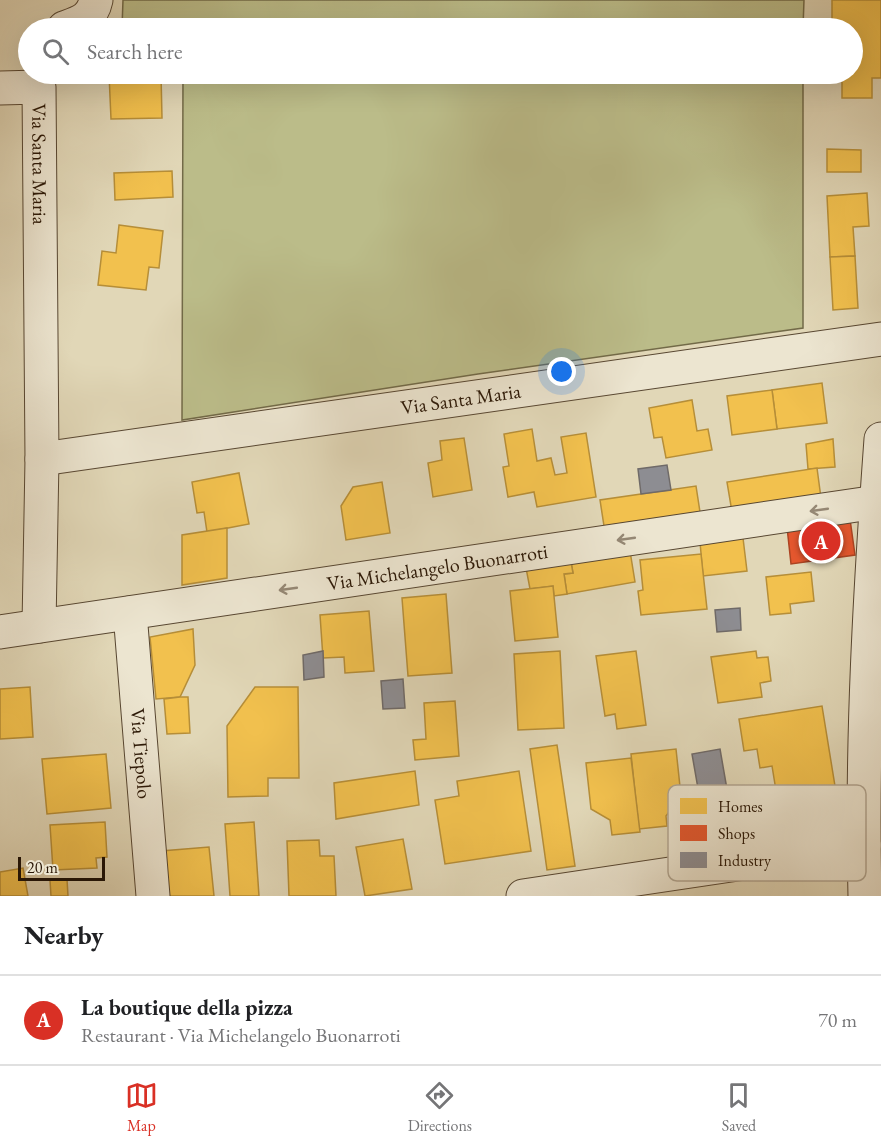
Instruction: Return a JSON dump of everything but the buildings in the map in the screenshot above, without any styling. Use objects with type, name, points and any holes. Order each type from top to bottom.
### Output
[{"type":"street","points":[[88,18],[96,0]]},
{"type":"street","name":"Via Santa Maria","points":[[0,88],[20,84]]},
{"type":"street","name":"Via Santa Maria","points":[[39,84],[42,459],[39,626]]},
{"type":"street","name":"Via Santa Maria","points":[[42,459],[881,339]]},
{"type":"street","points":[[866,785],[872,563],[881,439]]},
{"type":"street","name":"Via Michelangelo Buonarroti","points":[[0,632],[877,501]]},
{"type":"street","name":"Via Tiepolo","points":[[130,613],[153,896]]},
{"type":"street","points":[[523,896],[668,874]]},
{"type":"street","points":[[865,881],[865,896]]},
{"type":"green space","points":[[123,0],[804,0],[803,18],[122,18]]},
{"type":"green space","points":[[183,84],[803,84],[803,328],[478,374],[182,420]]},
{"type":"place","name":"La boutique della pizza","points":[[821,541]]}]
